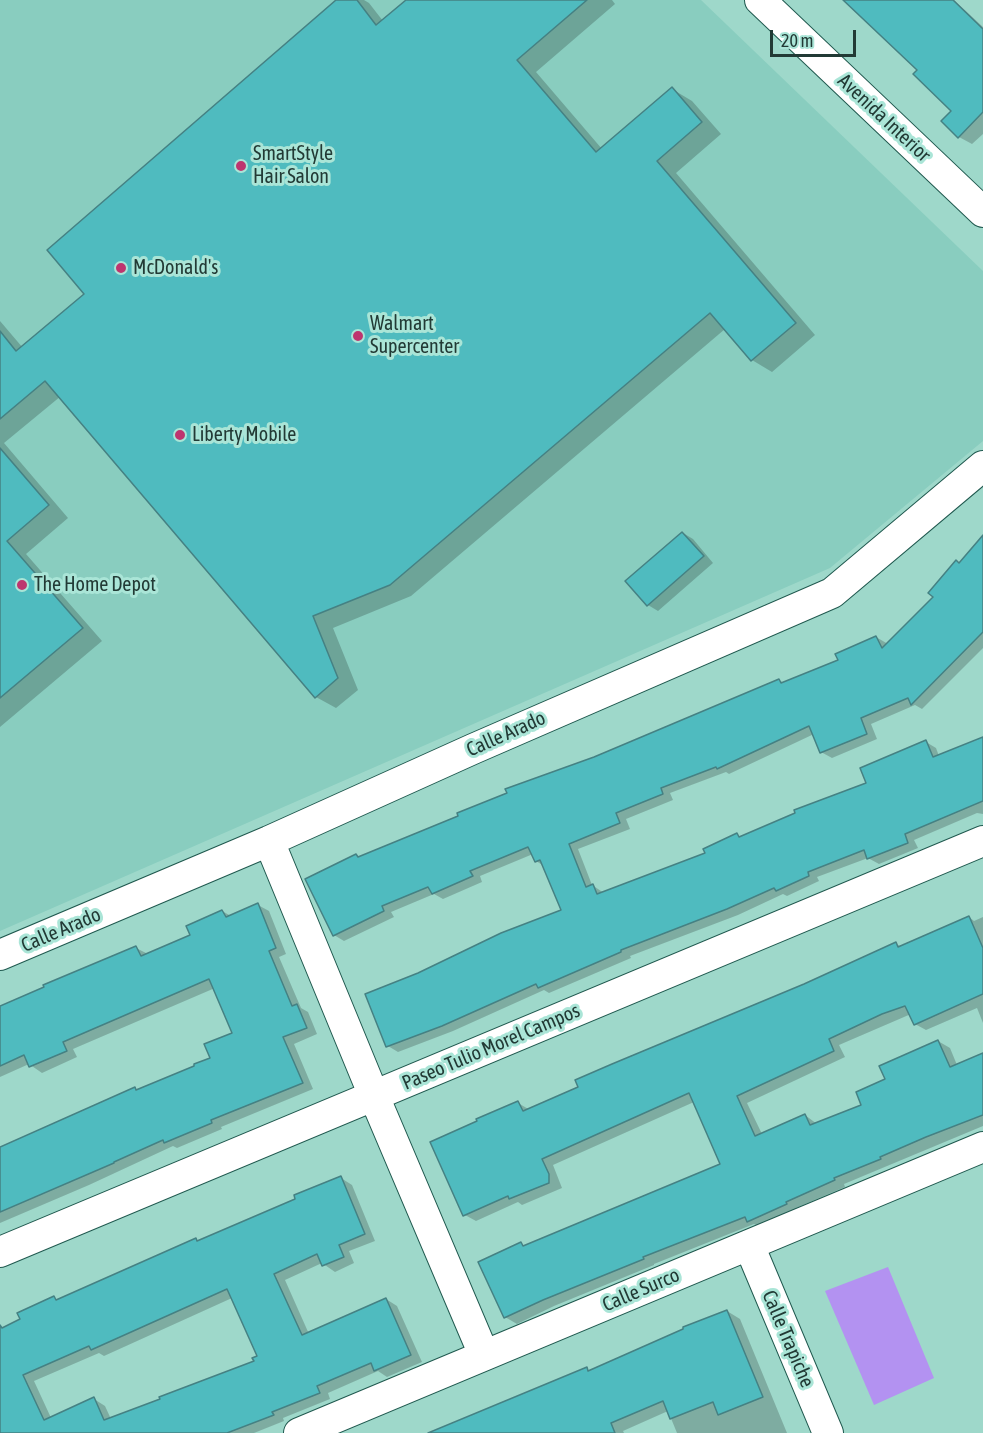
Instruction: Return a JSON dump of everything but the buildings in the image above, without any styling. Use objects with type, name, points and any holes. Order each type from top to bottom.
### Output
[{"type":"street","name":"Avenida Interior","points":[[760,0],[983,212]]},
{"type":"street","name":"Calle Arado","points":[[0,956],[269,841],[473,749],[832,593],[983,466]]},
{"type":"street","points":[[269,841],[484,1355]]},
{"type":"street","name":"Paseo Tulio Morel Campos","points":[[0,1252],[983,842]]},
{"type":"street","name":"Calle Surco","points":[[299,1433],[983,1147]]},
{"type":"street","name":"Calle Trapiche","points":[[748,1245],[828,1433]]},
{"type":"shaded area","points":[[0,0],[701,0],[983,271],[983,441],[830,568],[0,931]]},
{"type":"shaded area","points":[[888,1267],[934,1378],[874,1405],[825,1291]]},
{"type":"place","name":"SmartStyle Hair Salon","points":[[241,166]]},
{"type":"place","name":"McDonald's","points":[[121,268]]},
{"type":"place","name":"Walmart Supercenter","points":[[358,336]]},
{"type":"place","name":"Liberty Mobile","points":[[180,435]]},
{"type":"place","name":"The Home Depot","points":[[22,585]]}]
